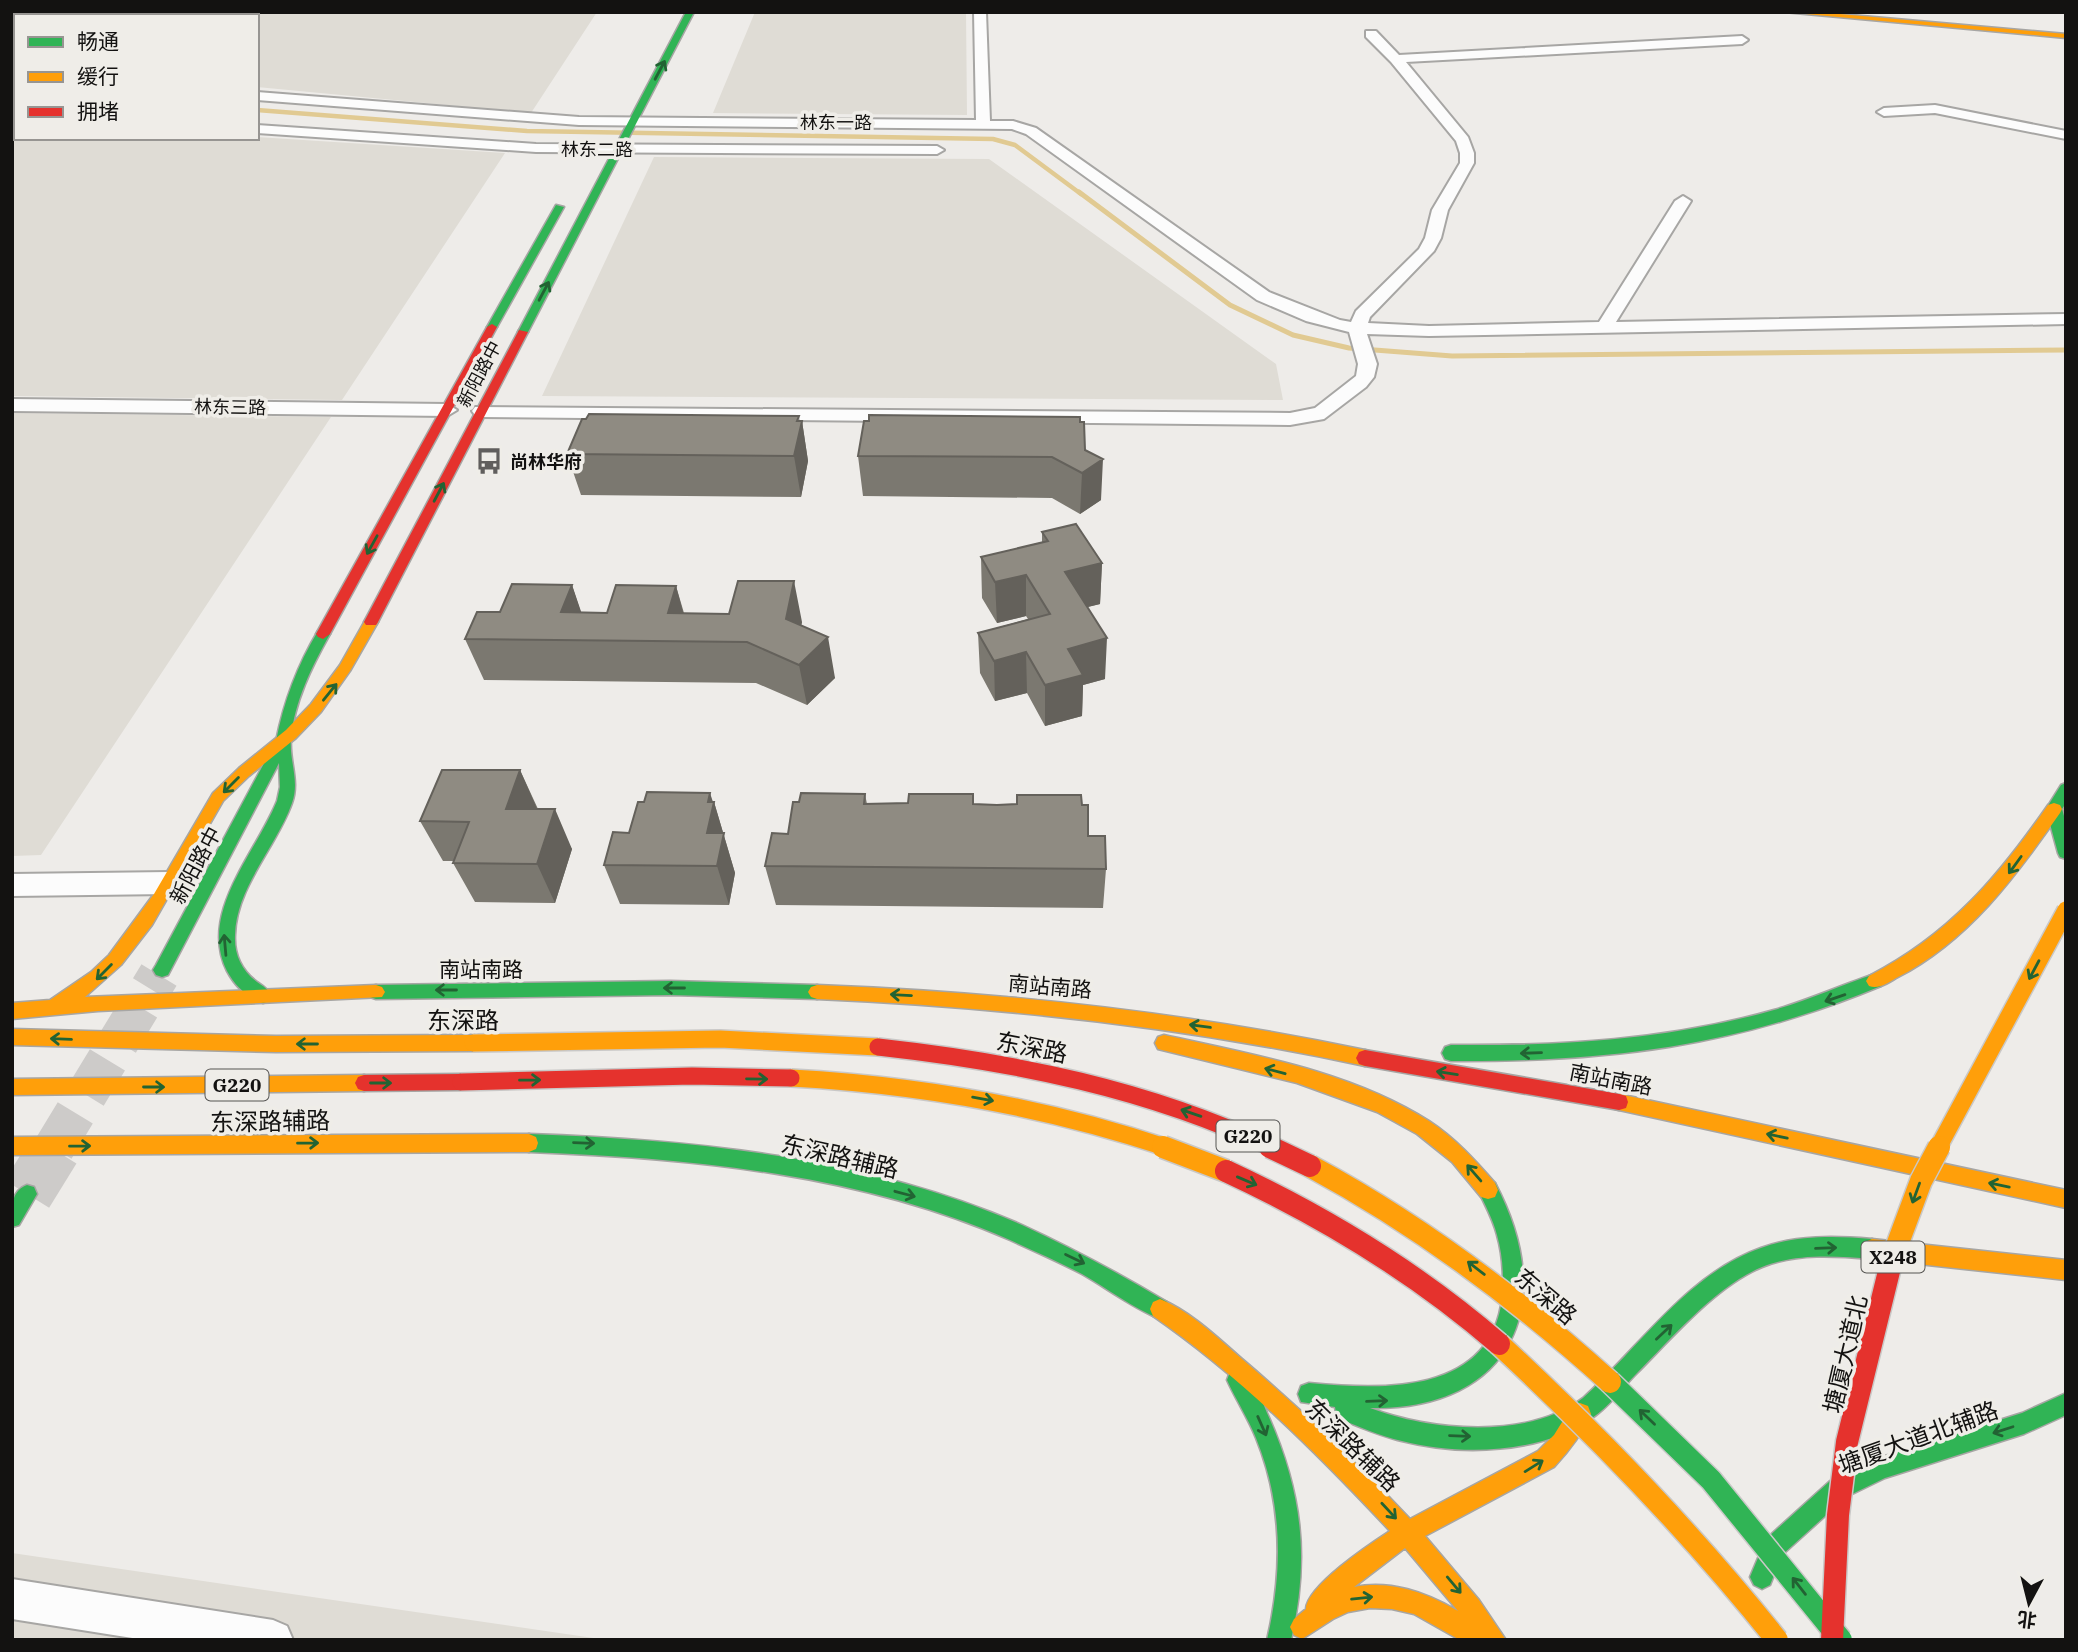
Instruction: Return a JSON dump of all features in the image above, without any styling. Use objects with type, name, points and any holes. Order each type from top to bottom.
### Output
[{"type":"main road","name":"新阳路中","points":[[162,970],[283,741],[316,709],[342,677],[690,12]]},
{"type":"main road","points":[[1788,12],[2066,36]]},
{"type":"main road","name":"新阳路中","points":[[283,741],[289,706],[299,676],[565,196]]},
{"type":"main road","points":[[53,1007],[70,1000],[102,976],[137,934],[218,797],[246,770],[283,741]]},
{"type":"main road","points":[[263,996],[242,984],[226,958],[224,930],[233,905],[285,800],[287,770],[283,741]]},
{"type":"main road","points":[[1268,1036],[1430,1052],[1533,1054],[1660,1040],[1730,1028],[1795,1012],[1843,995],[1911,960],[1965,919],[2014,868],[2066,789]]},
{"type":"main road","points":[[2054,809],[2066,853]]},
{"type":"main road","name":"塘厦大道北","points":[[1832,1640],[1837,1542],[1847,1444],[1867,1350],[1892,1259],[1921,1181],[2066,910]]},
{"type":"main road","name":"南站南路","points":[[12,1011],[417,990],[670,988],[932,996],[1089,1010],[1268,1036],[1391,1064],[1532,1085],[1666,1111],[2066,1199]]},
{"type":"main road","points":[[932,996],[1115,1032]]},
{"type":"main road","name":"东深路","points":[[12,1037],[276,1044],[768,1041],[878,1047],[1033,1068],[1131,1092],[1229,1128],[1301,1159],[1380,1203],[1453,1250],[1526,1307],[1595,1367],[1720,1490],[1841,1640]]},
{"type":"main road","points":[[1153,1041],[1316,1082],[1372,1101],[1406,1117],[1443,1141],[1463,1160],[1485,1185],[1502,1214],[1512,1245],[1516,1295],[1511,1319],[1500,1343],[1479,1368],[1419,1397],[1380,1402],[1356,1401],[1303,1391],[1360,1417],[1405,1431],[1458,1437],[1509,1435],[1550,1427],[1580,1413]]},
{"type":"main road","name":"G220","points":[[12,1087],[678,1077],[847,1082],[920,1088],[1003,1102],[1091,1123],[1177,1152],[1264,1189],[1340,1230],[1479,1325],[1655,1492],[1733,1581],[1777,1640]]},
{"type":"main road","name":"东深路辅路","points":[[12,1146],[537,1141],[608,1144],[760,1161],[849,1179],[933,1201],[1013,1230],[1079,1261],[1139,1295],[1214,1348],[1342,1463],[1409,1533],[1468,1601],[1493,1640]]},
{"type":"main road","points":[[12,1219],[27,1194]]},
{"type":"main road","points":[[1297,1633],[1324,1597],[1350,1571],[1381,1549],[1546,1459],[1562,1443],[1580,1413],[1689,1308],[1759,1258],[1794,1249],[1861,1248],[2066,1270]]},
{"type":"main road","points":[[1214,1348],[1273,1377]]},
{"type":"main road","points":[[1214,1348],[1246,1392],[1279,1467],[1289,1506],[1294,1534],[1294,1561],[1291,1591],[1279,1640]]},
{"type":"main road","name":"塘厦大道北辅路","points":[[1749,1627],[1756,1589],[1774,1547],[1838,1489],[1882,1468],[2024,1423],[2066,1404]]},
{"type":"main road","points":[[1297,1633],[1324,1609],[1343,1600],[1369,1596],[1396,1599],[1443,1614],[1481,1640]]},
{"type":"street","points":[[980,12],[983,123]]},
{"type":"street","points":[[482,411],[1290,419],[1315,416],[1333,406],[1364,379],[1366,362],[1357,335],[1362,314],[1426,251],[1433,238],[1440,210],[1467,163],[1463,140],[1396,59],[1371,34]]},
{"type":"street","points":[[1396,59],[1742,40]]},
{"type":"street","name":"林东一路","points":[[259,96],[599,135],[983,123],[1013,125],[1031,131],[1263,296],[1357,335],[1429,331],[2066,319]]},
{"type":"street","points":[[1884,112],[1935,109],[2066,135]]},
{"type":"street","name":"林东二路","points":[[259,130],[536,148],[599,135],[626,135],[937,150]]},
{"type":"street","points":[[1604,328],[1683,201]]},
{"type":"street","name":"林东三路","points":[[12,405],[447,410]]},
{"type":"street","points":[[12,885],[169,883]]},
{"type":"street","points":[[12,1599],[273,1640]]},
{"type":"shaded area","points":[[597,12],[531,113],[259,87],[259,14],[146,14]]},
{"type":"shaded area","points":[[755,12],[966,12],[967,115],[713,113]]},
{"type":"shaded area","points":[[14,134],[14,140],[259,140],[259,137],[505,153],[342,400],[12,396]]},
{"type":"shaded area","points":[[654,157],[989,159],[1276,364],[1283,400],[542,396]]},
{"type":"shaded area","points":[[12,413],[331,417],[41,855],[12,856]]},
{"type":"shaded area","points":[[12,1553],[607,1640],[12,1640]]},
{"type":"building","points":[[589,414],[799,416],[797,421],[802,421],[794,456],[567,454],[582,419],[586,419]]},
{"type":"building","points":[[869,415],[1080,417],[1080,422],[1084,422],[1085,450],[1103,459],[1082,473],[1052,457],[858,456],[864,421],[869,421]]},
{"type":"building","points":[[1076,524],[1102,563],[1065,572],[1107,638],[1068,649],[1083,675],[1045,685],[1026,652],[994,661],[978,633],[1050,614],[1026,575],[995,582],[981,557],[1048,541],[1042,532]]},
{"type":"building","points":[[738,581],[794,581],[786,619],[828,637],[799,665],[747,642],[465,639],[477,612],[500,612],[512,584],[572,585],[561,612],[607,613],[616,585],[676,586],[668,613],[729,614]]},
{"type":"building","points":[[442,770],[520,770],[506,809],[555,809],[537,864],[453,863],[469,822],[420,821]]},
{"type":"building","points":[[647,792],[710,793],[708,802],[714,802],[707,833],[724,833],[717,866],[604,865],[613,832],[629,833],[638,802],[644,802]]},
{"type":"building","points":[[801,793],[865,794],[864,804],[908,803],[909,794],[973,794],[973,804],[997,805],[1017,804],[1017,795],[1081,795],[1082,805],[1088,805],[1088,836],[1105,836],[1106,869],[765,866],[772,833],[788,834],[793,802],[799,802]]},
{"type":"waterway","points":[[259,110],[527,131],[993,139],[1015,145],[1081,194]]},
{"type":"waterway","points":[[1079,192],[1230,305],[1293,335],[1349,348],[1452,356],[2066,350]]},
{"type":"tunnel","points":[[54,1148],[159,975]]},
{"type":"tunnel","points":[[27,1194],[56,1147]]},
{"type":"traffic: fast","points":[[523,332],[690,12]]},
{"type":"traffic: fast","points":[[492,327],[559,207]]},
{"type":"traffic: fast","points":[[162,970],[283,741],[298,686],[323,634]]},
{"type":"traffic: fast","points":[[263,996],[238,975],[228,955],[226,934],[231,911],[241,888],[285,801],[288,779],[283,742]]},
{"type":"traffic: fast","points":[[2066,789],[2054,809],[2066,853]]},
{"type":"traffic: fast","points":[[1451,1053],[1559,1051],[1668,1041],[1773,1018],[1875,981]]},
{"type":"traffic: fast","points":[[376,992],[670,988],[817,992]]},
{"type":"traffic: fast","points":[[529,1143],[694,1153],[776,1164],[857,1181],[936,1203],[1013,1232],[1088,1267],[1160,1309]]},
{"type":"traffic: fast","points":[[1309,1394],[1378,1398],[1413,1394],[1445,1386],[1473,1372],[1495,1350],[1509,1320],[1514,1281],[1507,1234],[1488,1190]]},
{"type":"traffic: fast","points":[[12,1218],[27,1194]]},
{"type":"traffic: fast","points":[[1345,1410],[1405,1431],[1448,1437],[1515,1435],[1558,1424],[1590,1406],[1691,1306],[1745,1265],[1775,1253],[1802,1249],[1872,1249]]},
{"type":"traffic: fast","points":[[1238,1380],[1269,1443],[1289,1517],[1289,1589],[1279,1640]]},
{"type":"traffic: fast","points":[[1610,1382],[1711,1480],[1841,1640]]},
{"type":"traffic: fast","points":[[1762,1577],[1774,1547],[1838,1489],[1882,1468],[2024,1423],[2066,1404]]},
{"type":"traffic: slow","points":[[1788,12],[2066,36]]},
{"type":"traffic: slow","points":[[53,1007],[97,977],[132,941],[160,899],[213,803],[226,788],[291,734],[316,708],[345,668],[371,622]]},
{"type":"traffic: slow","points":[[1875,981],[1930,949],[1977,908],[1998,885],[2054,809]]},
{"type":"traffic: slow","points":[[1892,1259],[1921,1181],[2066,910]]},
{"type":"traffic: slow","points":[[12,1011],[98,1003],[376,992]]},
{"type":"traffic: slow","points":[[817,992],[955,999],[1093,1012],[1229,1031],[1365,1058]]},
{"type":"traffic: slow","points":[[12,1037],[276,1044],[473,1043]]},
{"type":"traffic: slow","points":[[473,1043],[720,1039],[878,1047]]},
{"type":"traffic: slow","points":[[1164,1043],[1297,1074],[1342,1088],[1384,1106],[1423,1128],[1458,1156],[1488,1190]]},
{"type":"traffic: slow","points":[[791,1078],[903,1086],[1013,1105],[1121,1133],[1226,1171]]},
{"type":"traffic: slow","points":[[12,1087],[364,1083]]},
{"type":"traffic: slow","points":[[1619,1102],[2066,1199]]},
{"type":"traffic: slow","points":[[12,1146],[529,1143]]},
{"type":"traffic: slow","points":[[1310,1166],[1391,1212],[1468,1263],[1610,1382]]},
{"type":"traffic: slow","points":[[1872,1249],[2066,1270]]},
{"type":"traffic: slow","points":[[1160,1309],[1225,1358],[1343,1467],[1422,1550],[1494,1640]]},
{"type":"traffic: slow","points":[[1499,1344],[1573,1414],[1679,1523],[1777,1640]]},
{"type":"traffic: slow","points":[[1317,1607],[1368,1560],[1396,1541],[1546,1459],[1562,1443],[1580,1414]]},
{"type":"traffic: slow","points":[[1302,1627],[1325,1610],[1347,1600],[1370,1596],[1392,1597],[1437,1612],[1481,1640]]},
{"type":"traffic: jam","points":[[323,634],[492,327]]},
{"type":"traffic: jam","points":[[371,622],[523,332]]},
{"type":"traffic: jam","points":[[878,1047],[991,1062],[1100,1086],[1206,1120],[1310,1166]]},
{"type":"traffic: jam","points":[[1365,1058],[1619,1102]]},
{"type":"traffic: jam","points":[[461,1082],[692,1076],[791,1078]]},
{"type":"traffic: jam","points":[[364,1083],[461,1082]]},
{"type":"traffic: jam","points":[[1226,1171],[1298,1206],[1370,1247],[1437,1293],[1499,1344]]},
{"type":"traffic: jam","points":[[1832,1640],[1843,1466],[1857,1396],[1892,1259]]},
{"type":"place","name":"尚林华府","points":[[489,461]]}]
